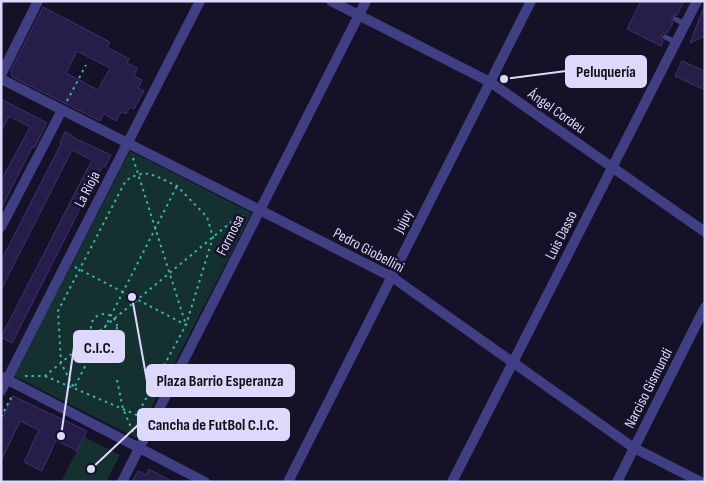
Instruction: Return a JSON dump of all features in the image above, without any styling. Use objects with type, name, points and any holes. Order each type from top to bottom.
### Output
[{"type":"street","points":[[1,77],[38,1]]},
{"type":"street","name":"La Rioja","points":[[1,391],[4,378],[67,262],[200,1]]},
{"type":"street","name":"Ángel Cordeu","points":[[331,1],[490,82],[705,232]]},
{"type":"street","name":"Formosa","points":[[122,482],[366,1]]},
{"type":"street","name":"Jujuy","points":[[288,482],[531,1]]},
{"type":"street","name":"Luis Dasso","points":[[452,482],[686,24],[693,3]]},
{"type":"street","name":"Pedro Giobellini","points":[[1,77],[62,110],[392,277],[634,448],[701,482]]},
{"type":"street","points":[[1,227],[62,110]]},
{"type":"street","name":"Narciso Gismundi","points":[[617,482],[705,307]]},
{"type":"street","points":[[4,378],[204,481]]},
{"type":"lane","points":[[675,19],[686,24]]},
{"type":"lane","points":[[665,37],[676,42]]},
{"type":"path","points":[[62,110],[86,65]]},
{"type":"path","points":[[128,143],[186,325]]},
{"type":"path","points":[[4,378],[14,376],[45,376],[137,415],[186,325],[213,237],[207,217],[177,186],[150,174],[138,174],[125,182],[58,311],[61,363],[74,388]]},
{"type":"path","points":[[74,388],[177,186]]},
{"type":"path","points":[[45,376],[236,218],[260,210]]},
{"type":"path","points":[[67,262],[198,331]]},
{"type":"path","points":[[102,314],[111,316],[118,327],[115,335],[108,340],[99,340],[93,336],[90,327],[94,319],[102,314]]},
{"type":"path","points":[[117,380],[123,409],[140,448]]},
{"type":"path","points":[[1,417],[13,394]]},
{"type":"green space","points":[[130,151],[252,213],[136,438],[14,376]]},
{"type":"green space","points":[[84,437],[120,455],[106,482],[61,482]]},
{"type":"building","points":[[641,1],[684,1],[677,15],[671,17],[673,23],[667,33],[661,35],[663,41],[661,46],[627,29]]},
{"type":"building","points":[[43,7],[110,42],[107,47],[129,59],[127,63],[137,68],[134,76],[142,80],[138,88],[144,91],[134,109],[130,107],[126,114],[121,112],[116,121],[104,114],[100,121],[12,77],[11,70]],"holes":[[[77,51],[110,68],[98,90],[66,73]]]},
{"type":"building","points":[[704,7],[705,36],[690,43]]},
{"type":"building","points":[[682,61],[705,71],[705,90],[675,76]]},
{"type":"building","points":[[1,99],[47,123],[34,148],[32,147],[1,209],[1,181],[30,127],[9,116],[1,132]]},
{"type":"building","points":[[65,132],[111,155],[105,167],[103,166],[95,179],[12,343],[1,337],[92,160],[72,150],[1,290],[1,261],[61,144]]},
{"type":"building","points":[[13,396],[87,431],[77,451],[56,440],[42,471],[24,462],[39,430],[20,421],[1,461],[1,421]]},
{"type":"building","points":[[149,469],[173,482],[132,482],[138,471],[146,475]]},
{"type":"place","name":"Peluquería","points":[[504,79]]},
{"type":"place","name":"Plaza Barrio Esperanza","points":[[132,297]]},
{"type":"place","name":"C.I.C.","points":[[61,436]]},
{"type":"place","name":"Cancha de FutBol C.I.C.","points":[[91,469]]}]
